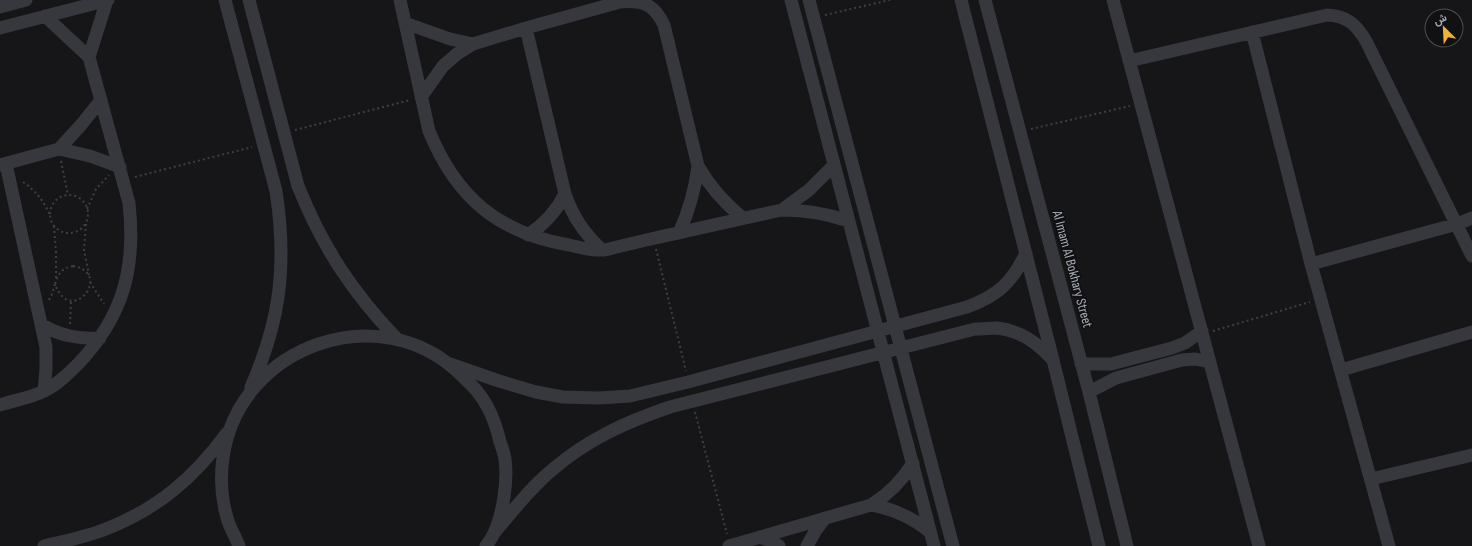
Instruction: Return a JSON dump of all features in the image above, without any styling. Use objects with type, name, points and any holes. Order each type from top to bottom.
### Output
[{"type":"street","points":[[0,7],[26,0]]},
{"type":"street","points":[[0,28],[107,0]]},
{"type":"street","points":[[89,57],[107,0]]},
{"type":"street","points":[[44,546],[105,530],[135,516],[163,499],[188,478],[211,454],[230,428],[257,372],[268,343],[280,283],[282,252],[280,222],[276,191],[262,144],[225,0]]},
{"type":"street","points":[[249,0],[298,186],[308,210],[322,240],[346,279],[362,300],[398,340]]},
{"type":"street","points":[[400,0],[429,131],[437,150],[447,169],[474,202],[509,226],[528,235],[550,242],[602,250],[782,210],[816,212],[832,215],[848,221]]},
{"type":"street","points":[[421,97],[443,66],[457,54],[473,44],[620,2],[635,0],[649,6],[658,14],[664,25],[698,166],[717,195],[743,218]]},
{"type":"street","points":[[791,0],[934,546]]},
{"type":"street","points":[[809,0],[953,546]]},
{"type":"street","points":[[961,0],[1099,546]]},
{"type":"street","name":"Al Imam Al Bokhary Street","points":[[985,0],[1082,364],[1128,546]]},
{"type":"street","points":[[1113,0],[1259,546]]},
{"type":"street","points":[[0,405],[44,391],[74,368],[88,354],[114,315],[128,274],[131,250],[132,226],[124,180],[89,57],[45,16]]},
{"type":"street","points":[[1129,61],[1327,16],[1336,16],[1349,20],[1359,29],[1366,41],[1472,256]]},
{"type":"street","points":[[405,23],[473,44]]},
{"type":"street","points":[[526,28],[565,194],[579,225],[589,238],[602,250]]},
{"type":"street","points":[[1252,32],[1311,264],[1389,546]]},
{"type":"street","points":[[44,391],[46,347],[5,168],[59,149],[101,100]]},
{"type":"street","points":[[59,149],[90,156],[120,167]]},
{"type":"street","points":[[782,210],[809,190],[834,165]]},
{"type":"street","points":[[679,233],[688,212],[695,189],[698,166]]},
{"type":"street","points":[[528,235],[540,227],[550,217],[565,194]]},
{"type":"street","points":[[1311,264],[1457,224],[1472,218]]},
{"type":"street","points":[[244,400],[267,374],[296,353],[329,340],[364,336],[398,340],[425,349],[450,364],[536,392],[563,397],[599,398],[630,396],[688,382],[877,331],[982,301],[997,293],[1009,282],[1019,268],[1026,253]]},
{"type":"street","points":[[42,326],[70,337],[84,339],[100,338]]},
{"type":"street","points":[[486,546],[494,533],[526,495],[551,470],[581,448],[608,432],[638,418],[670,407],[976,329],[997,328],[1019,333],[1038,344],[1053,360]]},
{"type":"street","points":[[1082,364],[1111,364],[1172,348],[1185,343],[1202,332]]},
{"type":"street","points":[[1341,370],[1472,332]]},
{"type":"street","points":[[1089,392],[1116,378],[1182,360],[1195,359],[1210,362]]},
{"type":"street","points":[[450,364],[477,391],[496,423],[505,460],[505,497],[494,533]]},
{"type":"street","points":[[230,428],[223,458],[222,490],[228,521],[239,546]]},
{"type":"street","points":[[1371,480],[1472,455]]},
{"type":"street","points":[[730,546],[871,505],[884,497],[895,487],[905,476],[912,462]]},
{"type":"street","points":[[871,505],[887,508],[903,514],[917,521],[930,532]]},
{"type":"street","points":[[807,546],[825,518]]},
{"type":"street","points":[[759,537],[779,546]]},
{"type":"path","points":[[814,17],[890,0]]},
{"type":"path","points":[[284,133],[421,97]]},
{"type":"path","points":[[1020,132],[1141,103]]},
{"type":"path","points":[[124,180],[262,144]]},
{"type":"path","points":[[59,149],[68,195]]},
{"type":"path","points":[[114,315],[105,305],[90,281],[84,250],[87,209],[91,199],[103,181],[120,167]]},
{"type":"path","points":[[5,168],[35,190],[44,202],[50,215],[53,225],[56,252],[56,279]]},
{"type":"path","points":[[50,215],[53,204],[57,200],[68,195],[78,197],[85,204],[87,209]]},
{"type":"path","points":[[53,225],[62,232],[73,233],[79,231],[86,222]]},
{"type":"path","points":[[654,239],[688,382]]},
{"type":"path","points":[[89,278],[83,270],[73,266],[62,270],[54,284],[59,294],[63,298],[78,300],[83,298],[89,289],[90,281]]},
{"type":"path","points":[[1202,332],[1321,299]]},
{"type":"path","points":[[70,337],[71,300]]},
{"type":"path","points":[[693,401],[730,546]]}]
